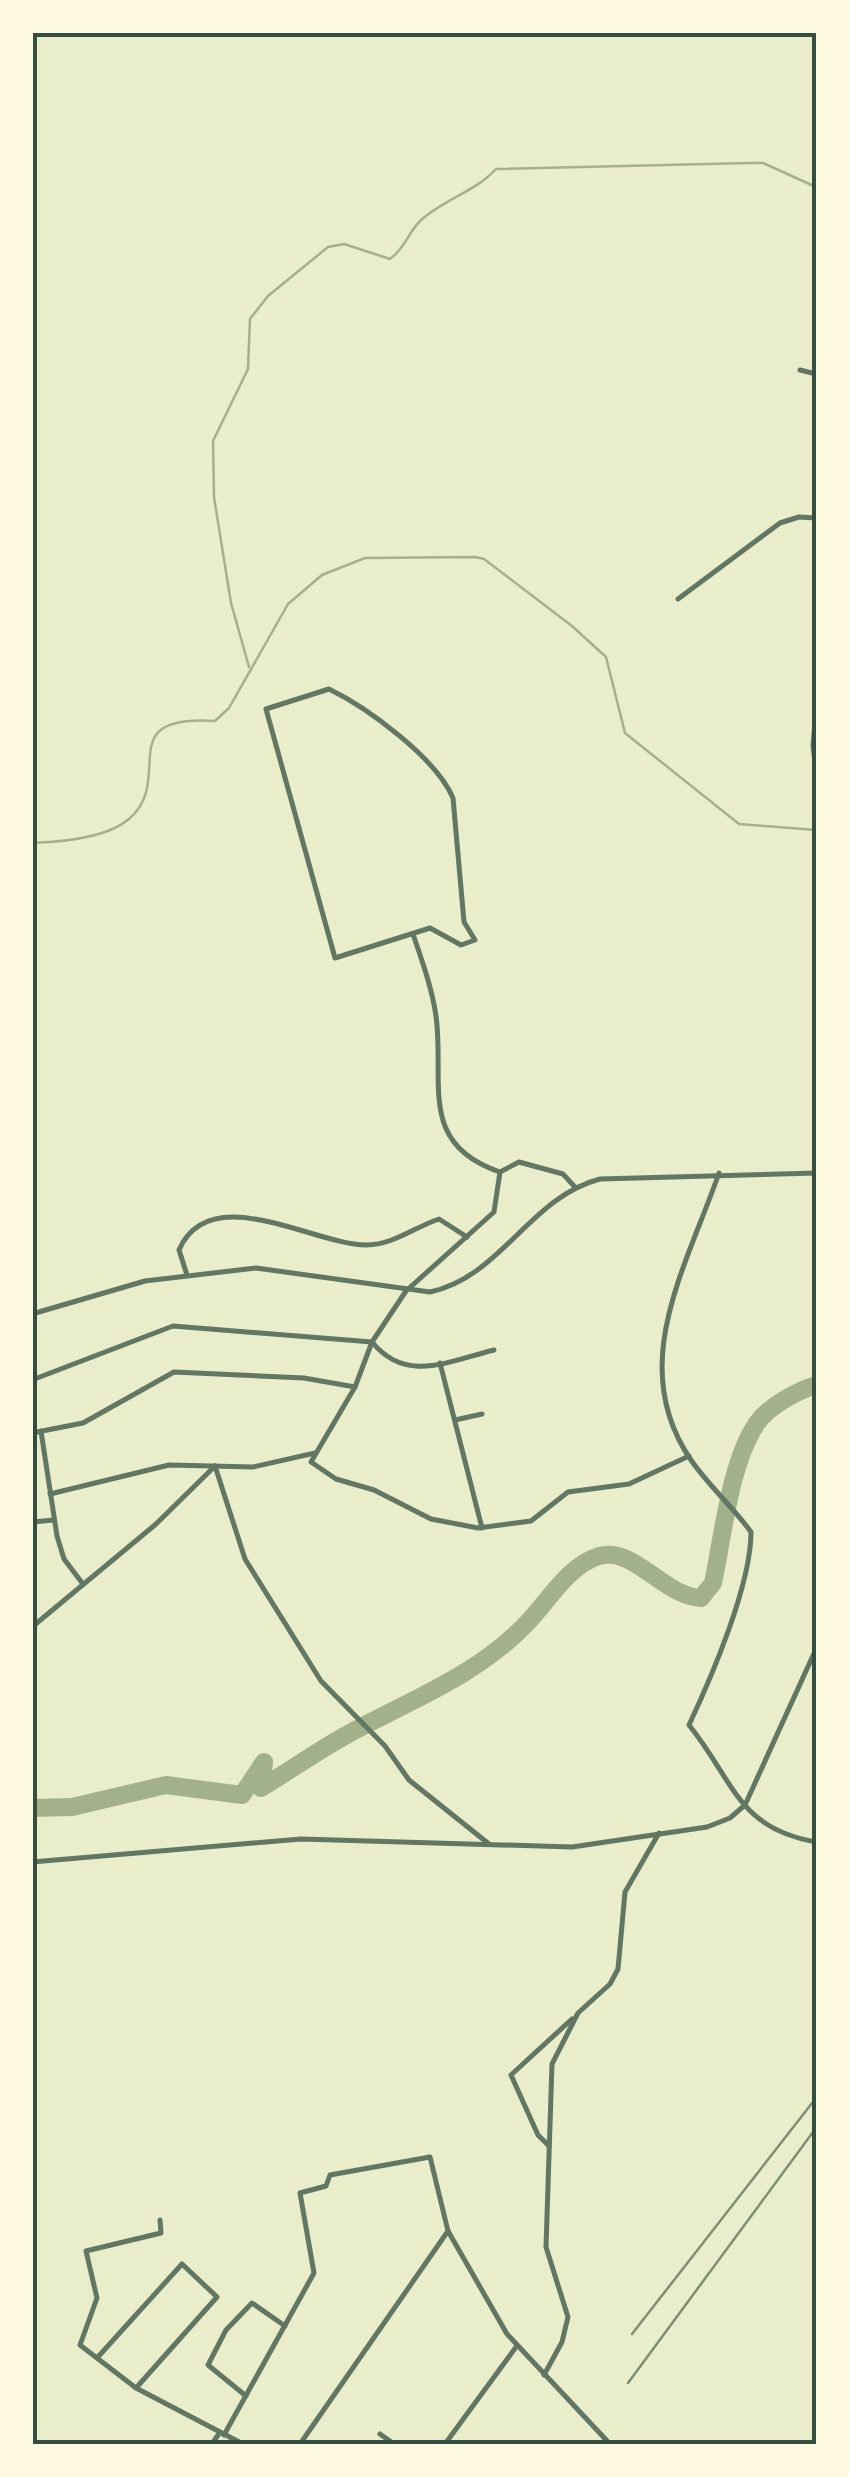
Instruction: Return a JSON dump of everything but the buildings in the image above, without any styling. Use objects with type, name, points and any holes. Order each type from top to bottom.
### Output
[{"type":"street","points":[[800,370],[816,374]]},
{"type":"street","points":[[678,600],[780,524],[800,517],[816,518]]},
{"type":"street","points":[[329,689],[414,750],[447,783],[453,798],[464,922],[475,940],[461,945],[430,928],[413,934],[335,958],[266,709],[329,689]]},
{"type":"street","points":[[816,708],[816,771]]},
{"type":"street","points":[[413,934],[436,1016],[436,1092],[444,1126],[469,1157],[500,1172]]},
{"type":"street","points":[[500,1172],[519,1162],[563,1174],[574,1186]]},
{"type":"street","points":[[500,1172],[494,1212],[406,1291],[372,1342],[355,1387],[311,1462],[336,1479],[374,1490],[431,1518],[482,1528],[531,1521],[568,1492],[629,1484],[689,1456]]},
{"type":"street","points":[[719,1173],[661,1348],[662,1394],[675,1432],[689,1456],[751,1532],[746,1576],[689,1726],[745,1805],[772,1830],[816,1842]]},
{"type":"street","points":[[32,1314],[102,1291],[187,1274],[256,1268],[406,1291],[455,1286],[574,1186],[600,1179],[816,1173]]},
{"type":"street","points":[[187,1274],[179,1250],[184,1239],[210,1223],[238,1215],[272,1220],[327,1241],[348,1244],[388,1242],[440,1219],[468,1237]]},
{"type":"street","points":[[32,1380],[173,1326],[372,1342],[382,1354],[413,1370],[494,1350]]},
{"type":"street","points":[[440,1363],[482,1528]]},
{"type":"street","points":[[32,1433],[83,1423],[174,1372],[304,1378],[355,1387]]},
{"type":"street","points":[[454,1420],[482,1414]]},
{"type":"street","points":[[41,1432],[64,1559],[83,1584]]},
{"type":"street","points":[[50,1494],[169,1465],[278,1464],[315,1453]]},
{"type":"street","points":[[32,1627],[156,1524],[215,1466]]},
{"type":"street","points":[[215,1466],[246,1559],[321,1681],[385,1746],[409,1780],[491,1845]]},
{"type":"street","points":[[32,1522],[54,1520]]},
{"type":"street","points":[[32,1862],[301,1838],[572,1847],[707,1826],[745,1805],[816,1648]]},
{"type":"street","points":[[550,2147],[538,2135],[511,2075],[610,1984],[618,1969],[625,1892],[660,1833]]},
{"type":"street","points":[[544,2376],[562,2342],[568,2317],[546,2247],[552,2064],[578,2013]]},
{"type":"street","points":[[212,2444],[246,2396],[314,2273],[300,2193],[326,2186],[330,2175],[430,2157],[448,2231],[516,2347],[610,2444]]},
{"type":"street","points":[[160,2220],[162,2233],[86,2250],[97,2298],[80,2346],[136,2388],[243,2444]]},
{"type":"street","points":[[300,2444],[448,2231]]},
{"type":"street","points":[[96,2359],[182,2264],[217,2297],[136,2388]]},
{"type":"street","points":[[246,2396],[208,2365],[226,2330],[252,2303],[285,2326]]},
{"type":"street","points":[[446,2444],[516,2347]]},
{"type":"street","points":[[380,2434],[394,2444]]},
{"type":"waterway","points":[[249,667],[231,603],[214,497],[213,441],[248,369],[250,319],[268,296],[328,247],[344,244],[390,259],[420,221],[496,169],[763,163],[816,187]]},
{"type":"waterway","points":[[32,843],[96,835],[129,819],[142,803],[148,786],[154,738],[164,728],[183,722],[215,721],[229,708],[288,604],[322,575],[365,558],[484,559],[606,657],[625,733],[739,824],[816,830]]},
{"type":"waterway","points":[[32,1808],[72,1807],[166,1785],[242,1795],[264,1762],[261,1788],[340,1739],[487,1658],[526,1624],[568,1576],[599,1556],[624,1558],[674,1589],[701,1598],[713,1583],[734,1478],[748,1439],[769,1411],[816,1385]]},
{"type":"railway","points":[[632,2334],[816,2098]]},
{"type":"railway","points":[[628,2383],[816,2128]]}]
